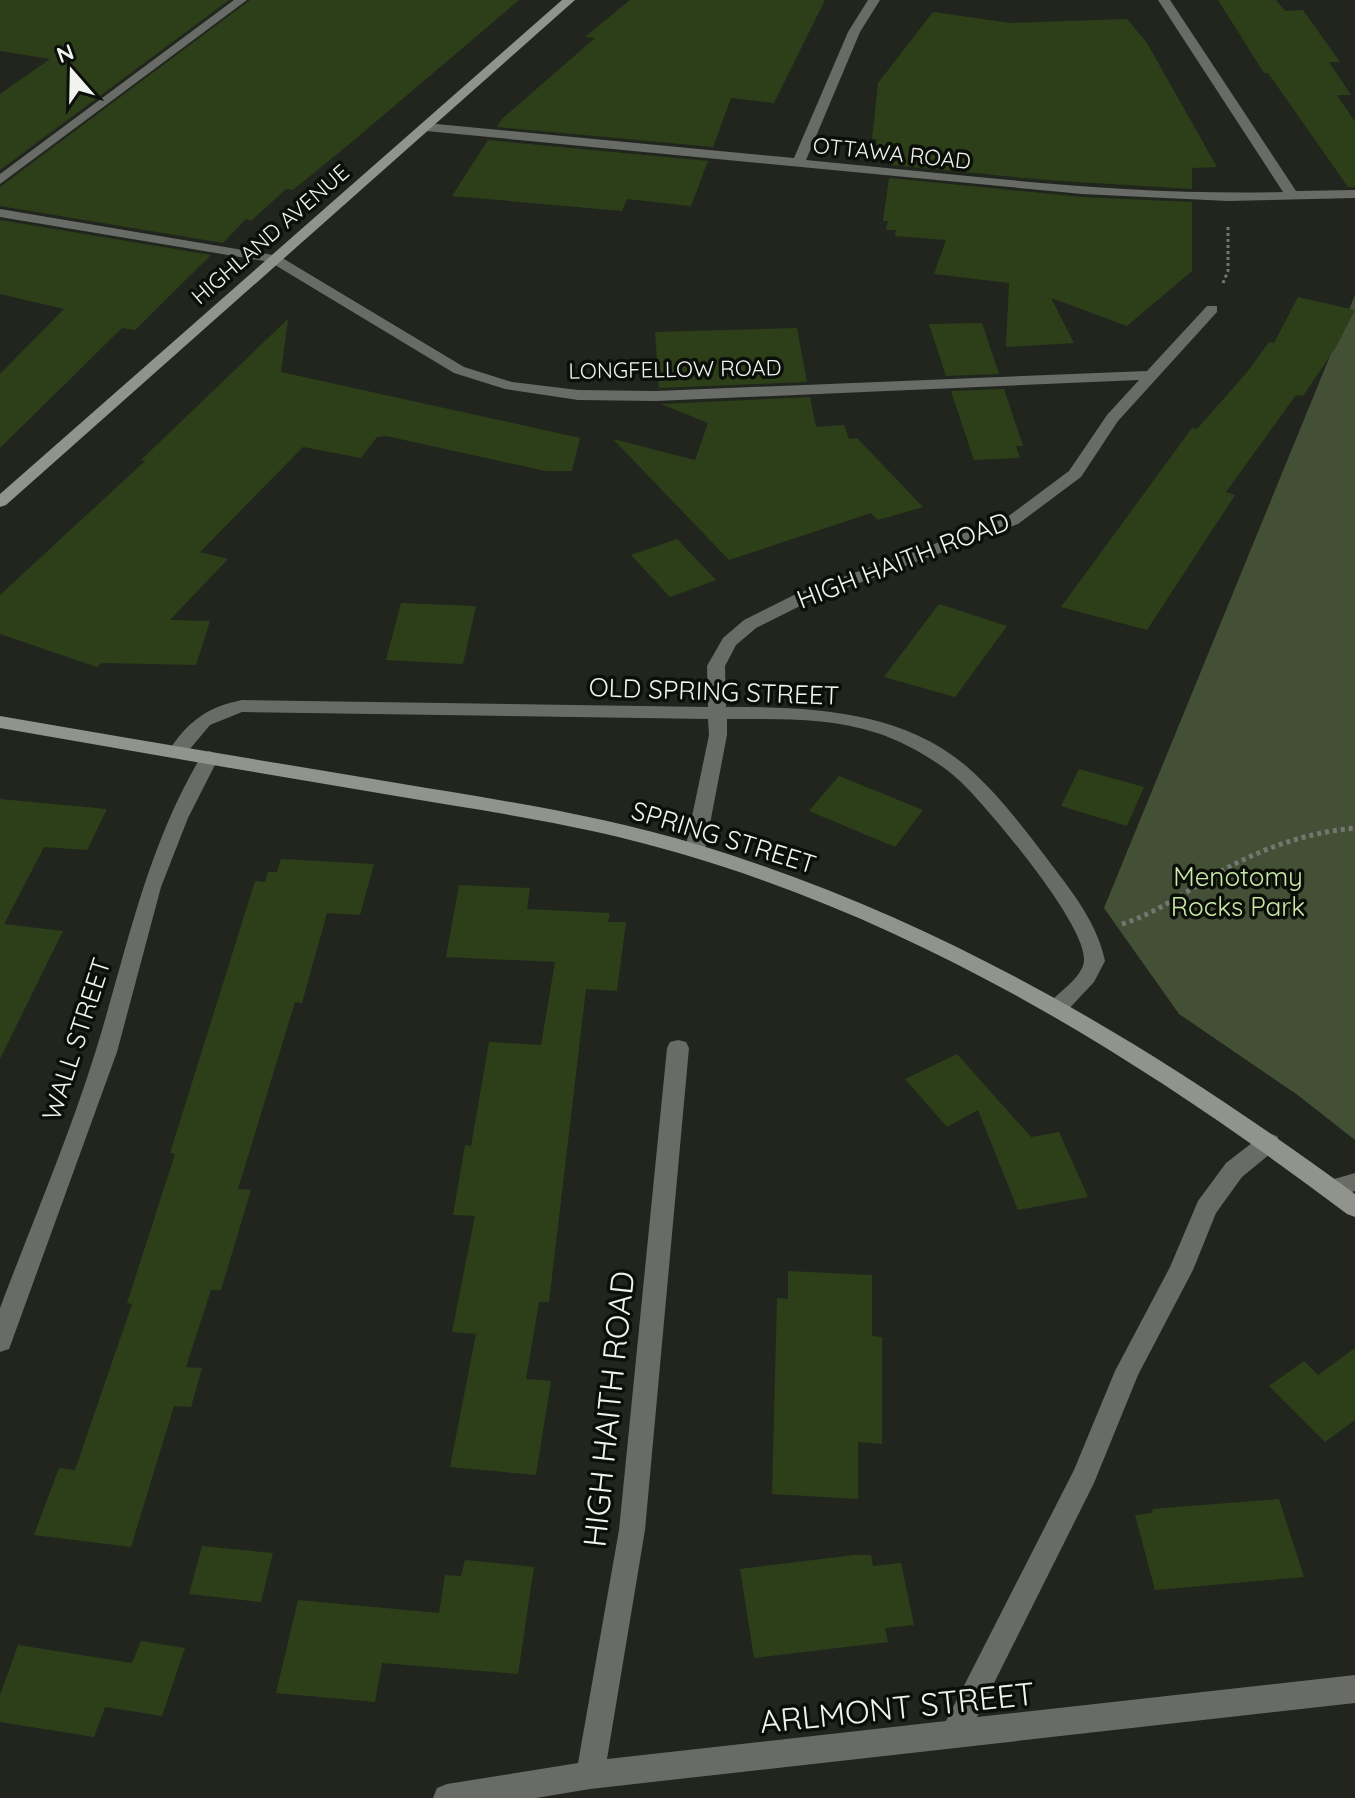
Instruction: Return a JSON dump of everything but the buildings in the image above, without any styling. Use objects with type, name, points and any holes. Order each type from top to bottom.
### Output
[{"type":"street","points":[[0,180],[241,0]]},
{"type":"street","name":"HIGHLAND AVENUE","points":[[0,502],[569,0]]},
{"type":"street","points":[[798,164],[850,42],[874,0]]},
{"type":"street","points":[[1164,0],[1293,197]]},
{"type":"street","name":"OTTAWA ROAD","points":[[426,127],[1002,184],[1228,197],[1355,194]]},
{"type":"street","name":"LONGFELLOW ROAD","points":[[0,213],[274,259],[459,370],[510,386],[578,395],[656,396],[1149,375]]},
{"type":"street","name":"HIGH HAITH ROAD","points":[[695,850],[714,768],[719,713],[715,677],[718,658],[729,642],[750,624],[802,598],[1012,521],[1075,474],[1112,418],[1212,309]]},
{"type":"street","name":"OLD SPRING STREET","points":[[177,752],[190,732],[207,717],[242,706],[506,712],[779,713],[860,722],[884,728],[933,753],[966,776],[1003,816],[1058,888],[1085,931],[1095,952],[1092,970],[1058,1007]]},
{"type":"street","name":"SPRING STREET","points":[[0,722],[517,810],[695,850],[788,882],[887,921],[1058,1007],[1184,1084],[1269,1142],[1355,1207]]},
{"type":"street","name":"WALL STREET","points":[[0,1341],[106,1052],[155,875],[178,818],[210,757]]},
{"type":"street","name":"HIGH HAITH ROAD","points":[[590,1775],[632,1530],[678,1048]]},
{"type":"street","points":[[953,1736],[1085,1475],[1127,1371],[1181,1270],[1206,1208],[1234,1170],[1269,1142]]},
{"type":"street","points":[[1332,1189],[1355,1182]]},
{"type":"street","name":"ARLMONT STREET","points":[[447,1798],[590,1775],[1355,1689]]},
{"type":"path","points":[[1212,309],[1228,271],[1228,197]]},
{"type":"path","points":[[1085,931],[1132,922],[1273,846],[1334,829],[1355,828]]},
{"type":"green space","name":"Menotomy Rocks Park","points":[[1355,295],[1355,1140],[1299,1096],[1179,1014],[1104,908]]}]
